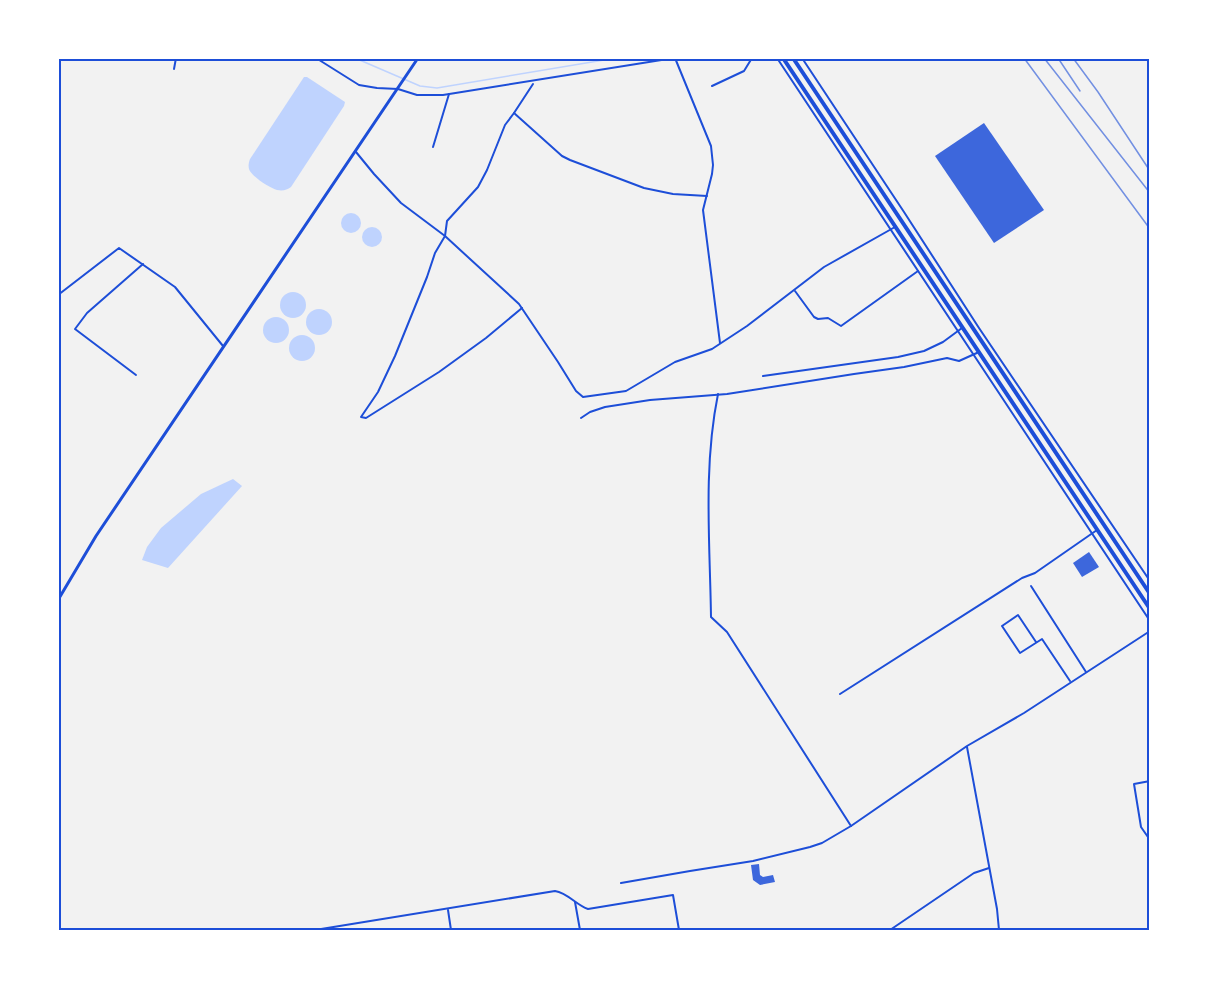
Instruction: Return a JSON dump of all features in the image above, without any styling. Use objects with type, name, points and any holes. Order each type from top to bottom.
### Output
[{"type":"main road","points":[[783,58],[893,229],[979,352],[1094,531],[1149,609]]},
{"type":"main road","points":[[793,58],[1149,594]]},
{"type":"street","points":[[174,69],[176,58]]},
{"type":"street","points":[[316,58],[359,85],[399,88],[417,95],[449,94],[675,58],[711,146],[713,165],[703,210],[720,343]]},
{"type":"street","points":[[58,600],[96,536],[418,58]]},
{"type":"street","points":[[712,86],[744,71],[752,58]]},
{"type":"street","points":[[777,58],[893,229],[957,332],[1094,531],[1149,621]]},
{"type":"street","points":[[802,58],[1149,582]]},
{"type":"street","points":[[522,308],[440,372],[366,418],[361,417],[378,392],[395,356],[435,253],[445,236],[447,221],[478,187],[505,125],[533,84]]},
{"type":"street","points":[[433,147],[449,94]]},
{"type":"street","points":[[514,113],[562,156],[570,160],[644,188],[673,194],[707,196]]},
{"type":"street","points":[[356,152],[401,203],[445,236],[522,308],[576,392],[583,397],[626,391],[675,362],[712,349],[747,326],[824,267],[893,229]]},
{"type":"street","points":[[58,294],[119,248],[175,287],[224,346]]},
{"type":"street","points":[[136,375],[75,329],[87,313],[143,264]]},
{"type":"street","points":[[795,290],[814,317],[828,318],[840,326],[918,271]]},
{"type":"street","points":[[763,376],[898,357],[924,351],[943,342],[962,328]]},
{"type":"street","points":[[581,418],[604,406],[718,394],[904,367],[947,358],[960,361],[979,352]]},
{"type":"street","points":[[718,394],[712,424],[709,459],[708,539],[711,617],[727,633],[851,826]]},
{"type":"street","points":[[840,694],[1022,578],[1035,573],[1094,531]]},
{"type":"street","points":[[1031,586],[1086,672]]},
{"type":"street","points":[[1036,642],[1018,615],[1002,626],[1020,653],[1042,639],[1071,682]]},
{"type":"street","points":[[621,883],[753,861],[822,843],[851,826],[967,746],[1024,713],[1149,631]]},
{"type":"street","points":[[967,746],[999,930]]},
{"type":"street","points":[[1149,781],[1134,784],[1141,827],[1149,840]]},
{"type":"street","points":[[890,930],[974,873],[989,868]]},
{"type":"street","points":[[315,930],[555,891],[562,892],[574,902],[588,909],[673,895],[679,930]]},
{"type":"street","points":[[574,902],[580,930]]},
{"type":"street","points":[[448,909],[451,930]]},
{"type":"street","points":[[351,925],[352,930]]},
{"type":"water","points":[[304,77],[345,102],[291,187],[277,190],[253,175],[249,169],[249,162]]},
{"type":"water","points":[[351,213],[358,216],[361,223],[358,230],[351,233],[344,230],[341,223],[344,216]]},
{"type":"water","points":[[372,227],[379,230],[382,237],[379,244],[372,247],[365,244],[362,237],[365,230]]},
{"type":"water","points":[[293,292],[302,296],[306,305],[302,314],[293,318],[284,314],[280,305],[284,296]]},
{"type":"water","points":[[319,309],[328,313],[332,322],[328,331],[319,335],[310,331],[306,322],[310,313]]},
{"type":"water","points":[[276,317],[285,321],[289,330],[285,339],[276,343],[267,339],[263,330],[267,321]]},
{"type":"water","points":[[302,335],[311,339],[315,348],[311,357],[302,361],[293,357],[289,348],[293,339]]},
{"type":"water","points":[[233,479],[242,486],[168,568],[142,560],[147,547],[161,528],[201,494]]},
{"type":"building","points":[[984,123],[1044,210],[994,243],[935,156]]},
{"type":"building","points":[[1089,552],[1099,567],[1082,577],[1073,563]]},
{"type":"building","points":[[759,864],[760,875],[763,877],[773,875],[775,882],[760,885],[753,880],[751,865]]},
{"type":"waterway","points":[[355,58],[420,86],[437,88],[616,58]]},
{"type":"railway","points":[[1024,58],[1150,229]]},
{"type":"railway","points":[[1044,58],[1150,193]]},
{"type":"railway","points":[[1058,58],[1080,91]]},
{"type":"railway","points":[[1073,58],[1150,171]]}]
